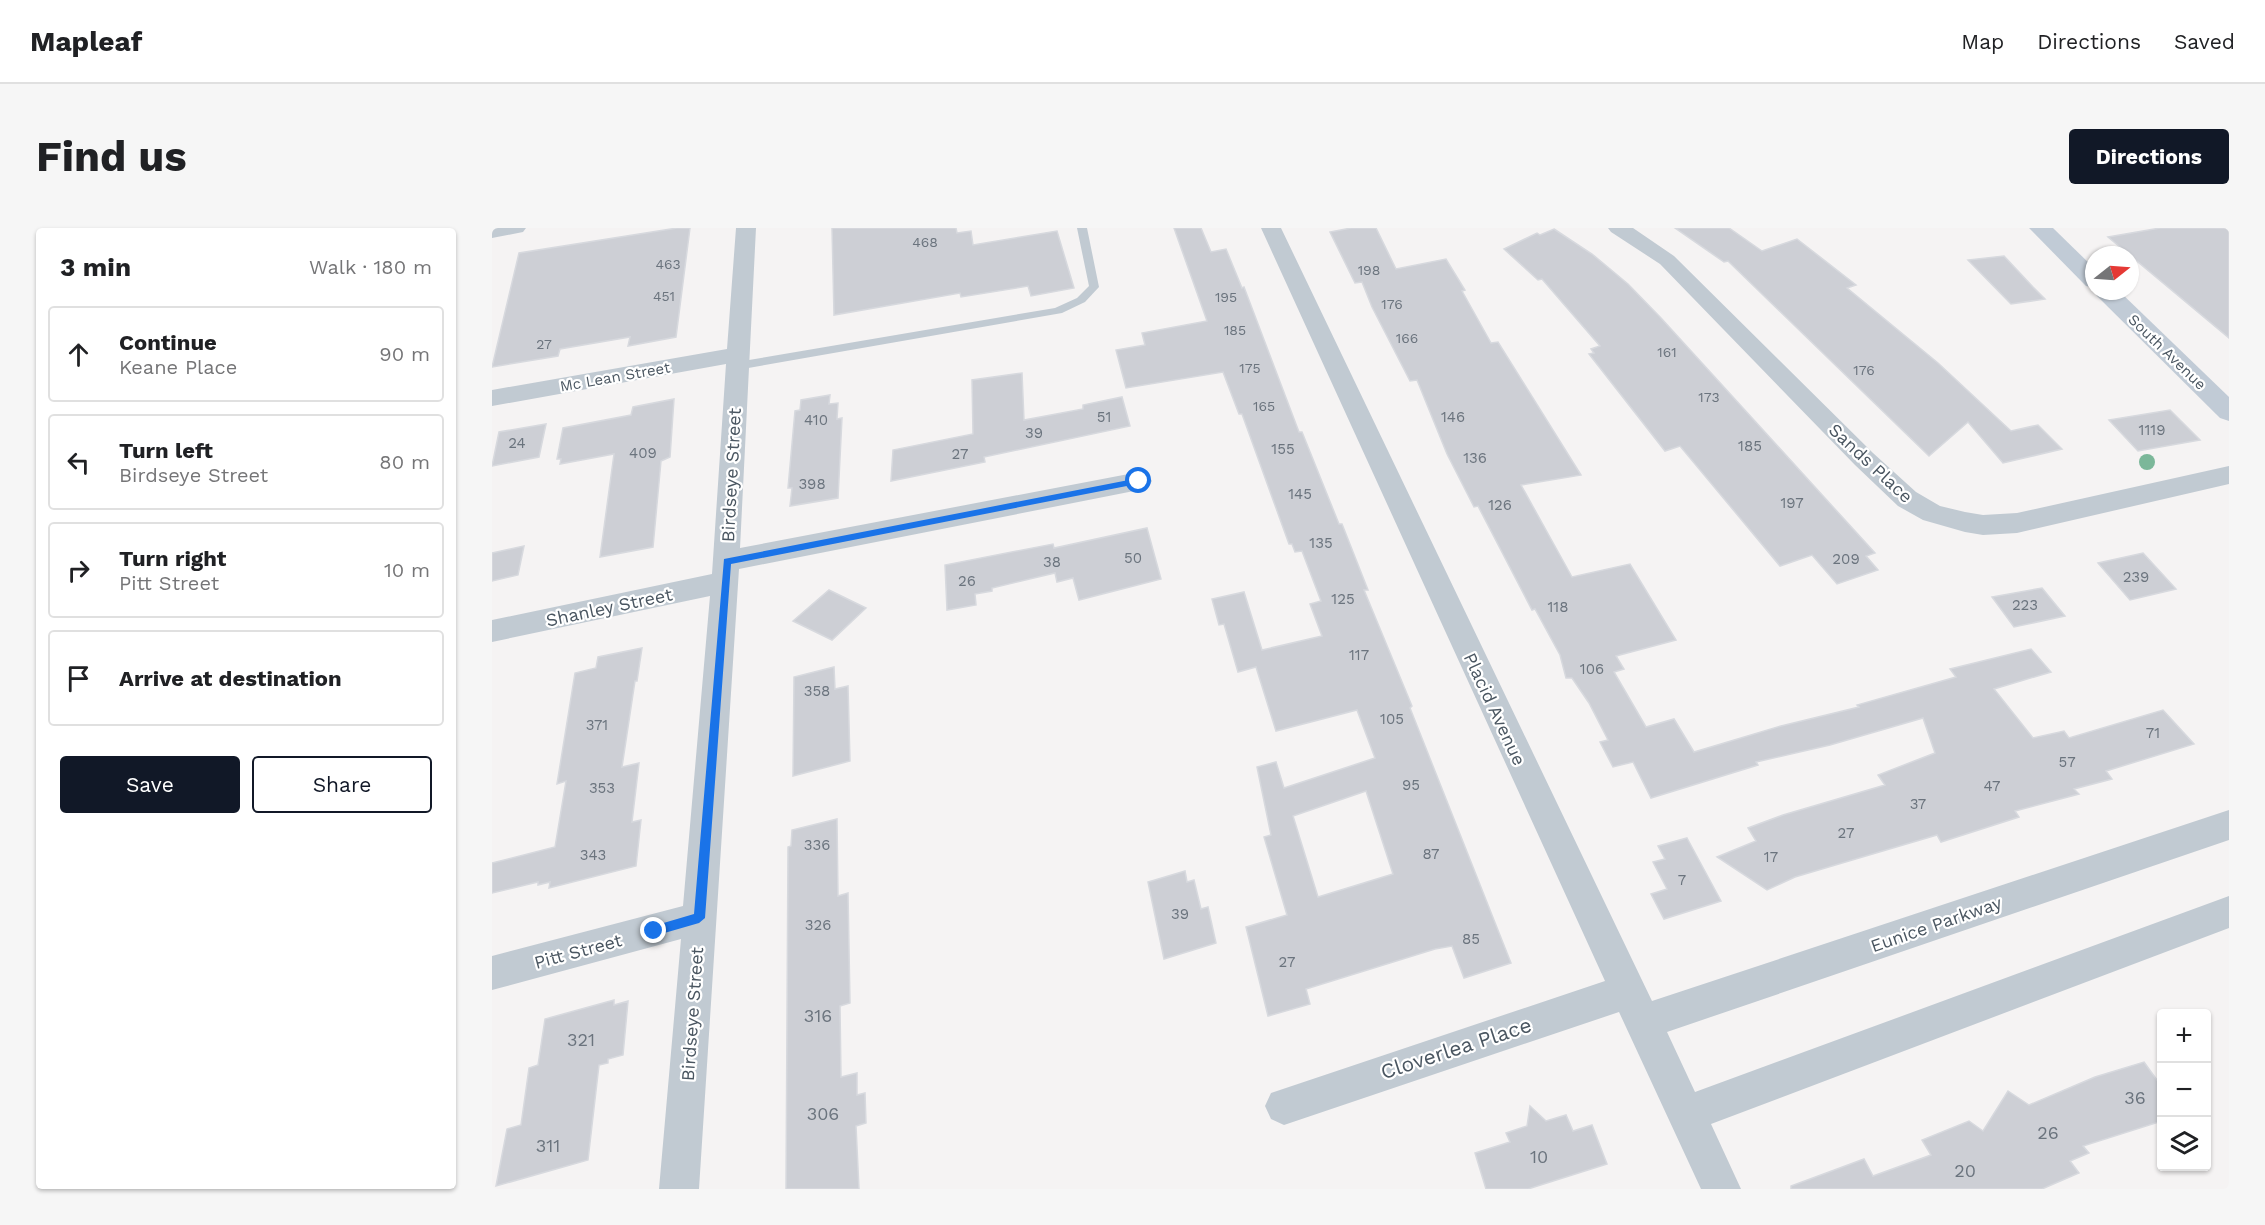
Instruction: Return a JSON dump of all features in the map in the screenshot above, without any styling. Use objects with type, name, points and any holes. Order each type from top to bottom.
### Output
[{"type":"main road","points":[[2040,228],[2085,272]]},
{"type":"main road","name":"South Avenue","points":[[2113,300],[2229,412]]},
{"type":"street","points":[[492,232],[516,228]]},
{"type":"street","name":"Birdseye Street","points":[[679,1189],[726,572],[746,228]]},
{"type":"street","name":"Placid Avenue","points":[[1271,228],[1720,1189]]},
{"type":"street","name":"Sands Place","points":[[1618,228],[1667,260],[1896,490],[1932,513],[1965,522],[2001,525],[2229,475]]},
{"type":"street","name":"Mc Lean Street","points":[[492,398],[737,361]]},
{"type":"street","name":"Shanley Street","points":[[492,631],[726,572],[1139,481]]},
{"type":"street","name":"Eunice Parkway","points":[[1636,1006],[2229,825]]},
{"type":"street","points":[[1686,1114],[2229,912]]},
{"type":"street","name":"Pitt Street","points":[[492,973],[699,918]]},
{"type":"street","name":"Cloverlea Place","points":[[1284,1106],[1636,1006]]},
{"type":"lane","points":[[737,361],[1058,311],[1082,300],[1094,287],[1083,228]]},
{"type":"building","points":[[677,228],[690,228],[676,337],[628,346],[630,337],[560,349],[558,356],[492,367],[519,253]]},
{"type":"building","points":[[832,228],[956,228],[957,233],[971,231],[973,245],[1057,231],[1074,288],[1031,296],[1028,286],[961,297],[960,293],[834,315]]},
{"type":"building","points":[[1174,228],[1201,228],[1211,252],[1226,249],[1242,288],[1244,287],[1299,432],[1302,432],[1339,524],[1342,524],[1368,590],[1364,590],[1412,706],[1410,708],[1511,963],[1464,978],[1452,946],[1435,949],[1306,989],[1310,1004],[1268,1016],[1246,927],[1287,915],[1264,837],[1271,835],[1257,767],[1276,762],[1284,788],[1375,758],[1357,710],[1276,731],[1256,667],[1238,672],[1224,624],[1219,625],[1212,599],[1244,592],[1262,650],[1322,636],[1310,604],[1321,601],[1302,551],[1295,552],[1292,544],[1289,544],[1242,414],[1239,414],[1223,372],[1126,388],[1116,350],[1145,345],[1142,333],[1207,321]],"holes":[[[1366,791],[1393,874],[1318,897],[1293,816]]]},
{"type":"building","points":[[1351,228],[1376,228],[1396,269],[1446,259],[1465,290],[1462,291],[1491,343],[1498,342],[1581,475],[1521,485],[1572,577],[1630,564],[1676,640],[1616,656],[1624,669],[1614,672],[1646,727],[1674,719],[1694,752],[1781,726],[1859,707],[1857,705],[1956,677],[1950,669],[2031,649],[2051,672],[1994,689],[2033,738],[2064,731],[2069,738],[2163,710],[2194,744],[2106,771],[2112,779],[2074,789],[2079,794],[2015,811],[2019,817],[1941,842],[1937,835],[1795,877],[1767,890],[1717,857],[1756,841],[1748,828],[1783,815],[1885,785],[1878,775],[1935,753],[1923,718],[1830,745],[1756,762],[1758,765],[1651,798],[1633,762],[1613,767],[1600,742],[1608,740],[1589,703],[1572,678],[1566,678],[1560,655],[1535,609],[1532,610],[1478,506],[1474,507],[1447,454],[1417,380],[1410,381],[1372,307],[1362,282],[1355,283],[1330,232]]},
{"type":"building","points":[[1675,228],[1729,228],[1762,251],[1797,239],[1856,285],[1847,288],[1938,363],[2011,431],[2038,425],[2062,449],[2003,463],[1968,422],[1929,456],[1728,261],[1724,262]]},
{"type":"building","points":[[2160,228],[2229,228],[2229,338],[2139,263],[2139,246],[2119,246],[2108,237]]},
{"type":"building","points":[[1554,229],[1592,254],[1628,284],[1661,318],[1875,553],[1866,556],[1878,570],[1837,584],[1812,555],[1780,566],[1680,446],[1665,451],[1589,354],[1594,353],[1591,349],[1600,346],[1542,279],[1538,280],[1504,249],[1537,233],[1540,235]]},
{"type":"building","points":[[2004,256],[2045,299],[2011,304],[1968,260]]},
{"type":"building","points":[[1022,373],[1024,420],[1083,409],[1083,405],[1122,397],[1130,426],[984,457],[985,462],[891,481],[893,450],[973,434],[972,380]]},
{"type":"building","points":[[830,395],[829,404],[838,403],[837,419],[842,418],[838,498],[790,506],[792,488],[788,488],[795,411],[800,410],[801,400]]},
{"type":"building","points":[[674,399],[670,457],[661,461],[653,547],[600,557],[614,454],[560,464],[561,459],[557,459],[563,428],[631,415],[633,407]]},
{"type":"building","points":[[2170,410],[2200,440],[2138,451],[2109,420]]},
{"type":"building","points":[[546,424],[539,457],[492,466],[499,432]]},
{"type":"building","points":[[1147,528],[1161,579],[1079,600],[1073,578],[1057,582],[1055,573],[992,588],[992,591],[975,594],[976,605],[947,610],[945,565],[1053,544],[1054,548]]},
{"type":"building","points":[[524,546],[518,575],[492,581],[492,553]]},
{"type":"building","points":[[2143,553],[2176,589],[2130,600],[2098,563]]},
{"type":"building","points":[[2042,588],[2065,616],[2014,627],[1992,597]]},
{"type":"building","points":[[829,590],[866,608],[832,640],[793,621]]},
{"type":"building","points":[[642,648],[622,767],[639,763],[632,822],[641,820],[636,866],[549,888],[550,882],[538,885],[538,882],[492,893],[492,863],[555,847],[566,781],[557,784],[575,673],[596,668],[598,657]]},
{"type":"building","points":[[834,667],[835,689],[848,686],[850,761],[793,776],[794,677]]},
{"type":"building","points":[[837,819],[838,896],[848,893],[850,1003],[840,1006],[841,1077],[857,1073],[857,1095],[865,1093],[866,1123],[856,1126],[859,1189],[786,1189],[788,847],[791,846],[792,830]]},
{"type":"building","points":[[1687,838],[1721,901],[1664,919],[1651,894],[1667,889],[1653,862],[1665,859],[1658,846]]},
{"type":"building","points":[[1185,871],[1187,882],[1194,880],[1201,909],[1208,907],[1216,943],[1164,959],[1148,882]]},
{"type":"building","points":[[614,1000],[614,1005],[628,1001],[623,1055],[608,1059],[608,1063],[599,1065],[588,1160],[496,1186],[507,1129],[521,1125],[529,1068],[538,1065],[545,1019]]},
{"type":"building","points":[[2144,1062],[2157,1080],[2157,1123],[2083,1146],[2089,1153],[2070,1161],[2079,1173],[2042,1189],[1791,1189],[1791,1186],[1864,1159],[1873,1176],[1931,1155],[1922,1140],[1969,1121],[1983,1131],[2008,1091],[2029,1105],[2095,1077]]},
{"type":"building","points":[[1530,1106],[1546,1121],[1566,1115],[1573,1131],[1592,1125],[1607,1164],[1528,1189],[1486,1189],[1475,1153],[1510,1142],[1506,1133],[1527,1126]]},
{"type":"route","points":[[654,931],[699,918],[727,561],[1139,481]]}]
